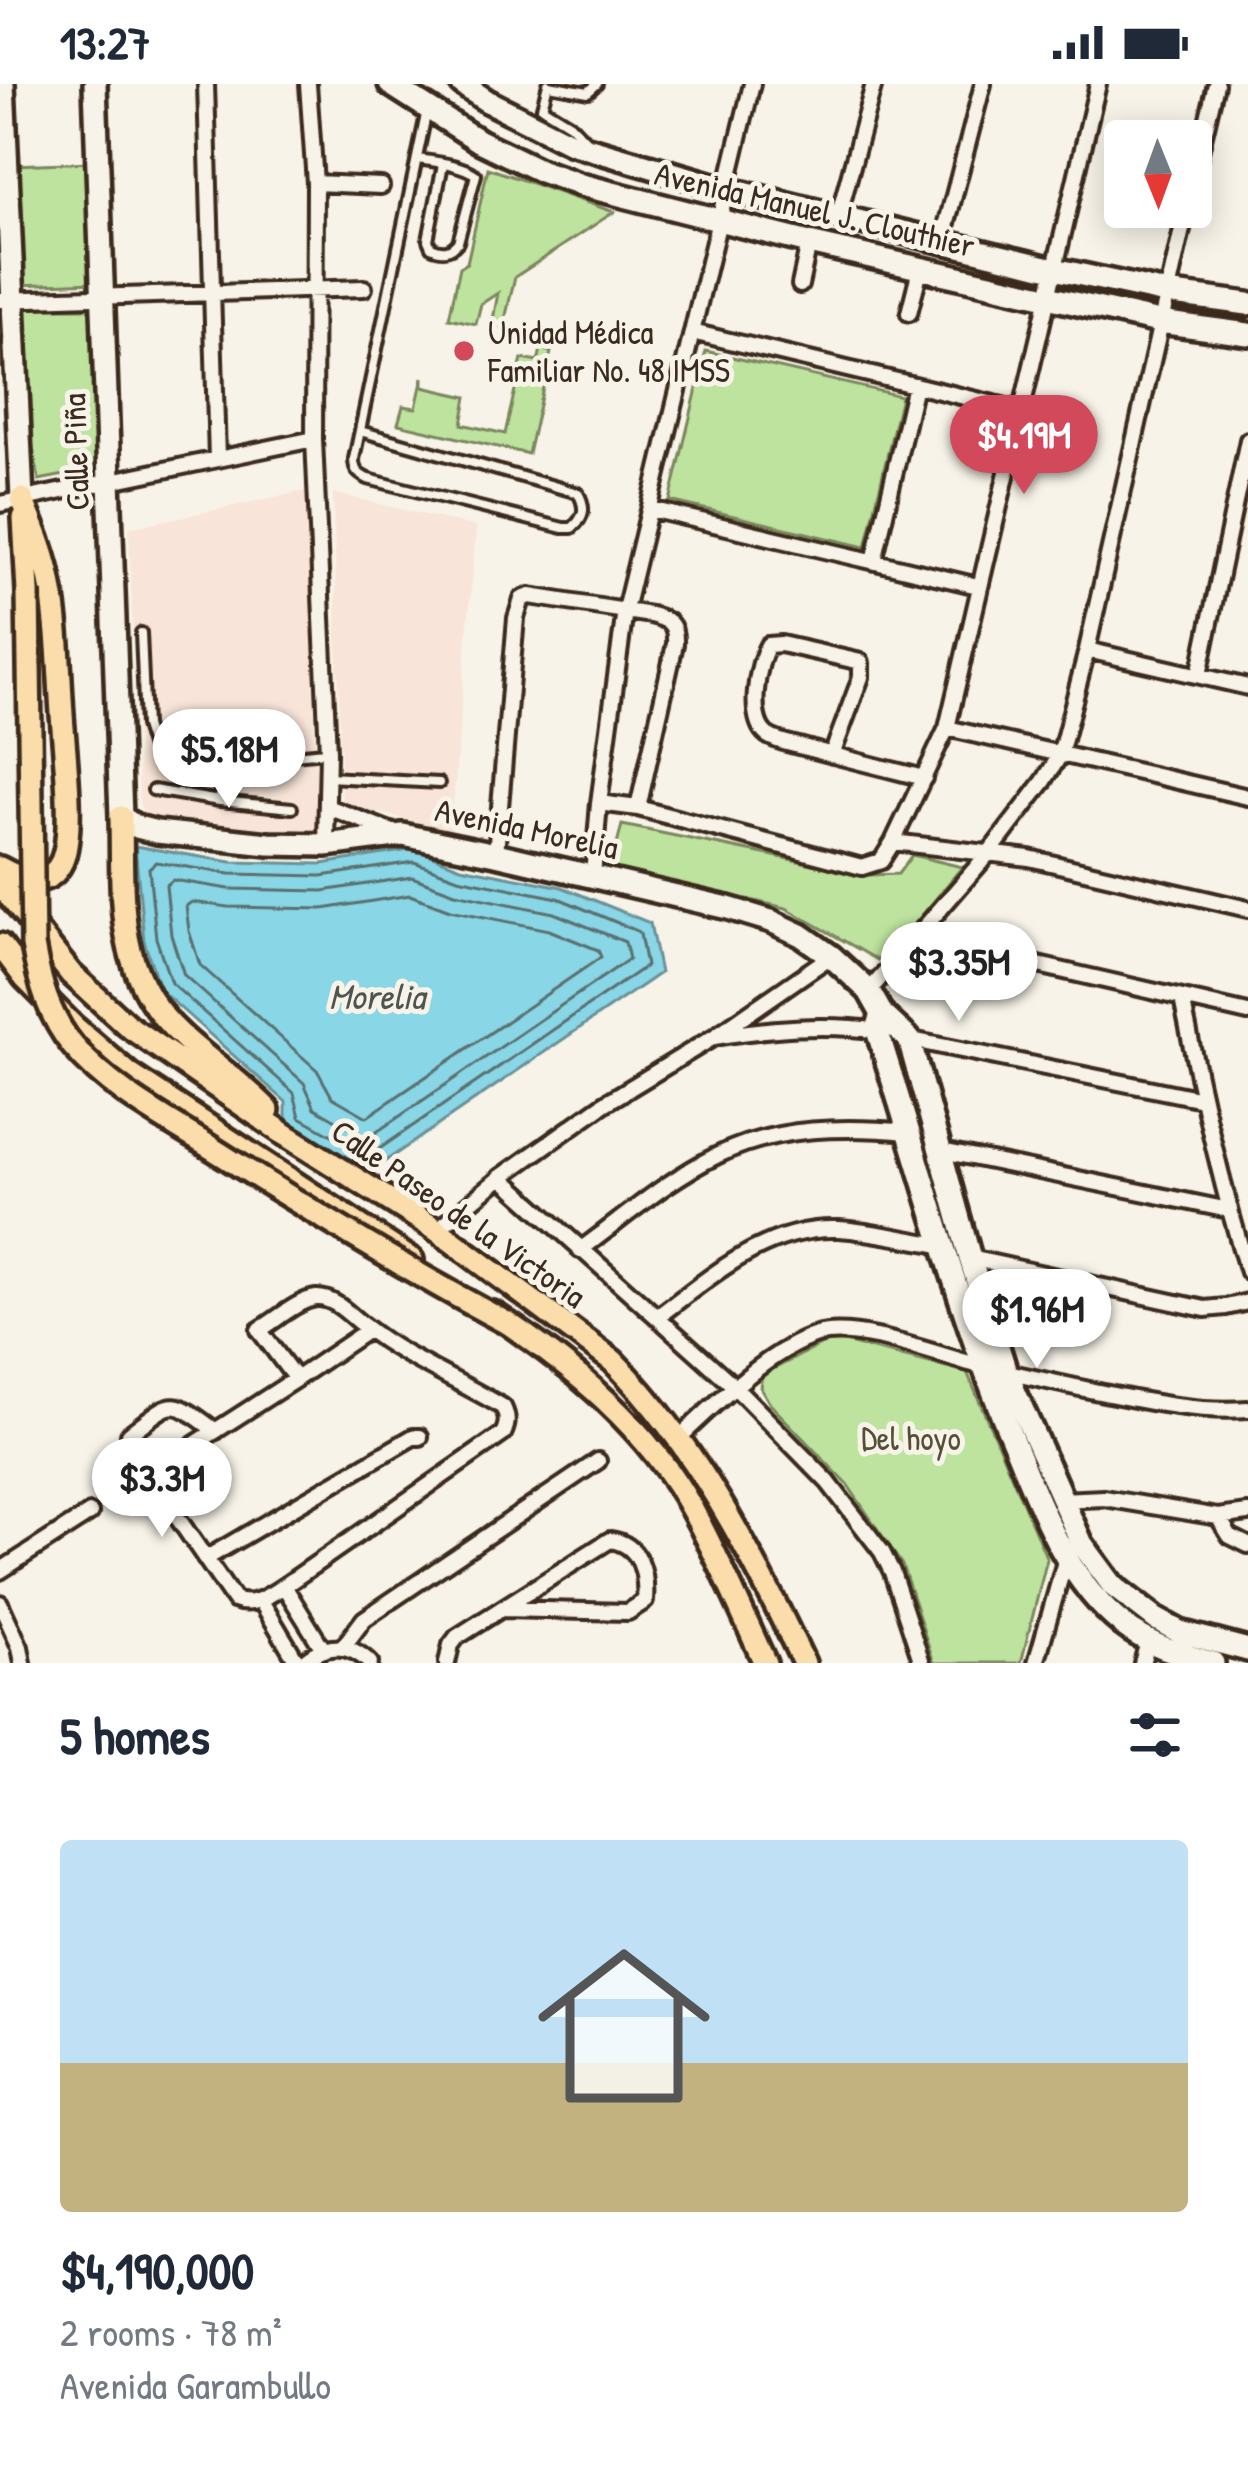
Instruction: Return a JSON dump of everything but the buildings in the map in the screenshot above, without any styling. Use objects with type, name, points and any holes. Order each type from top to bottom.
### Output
[{"type":"main road","name":"Calle Piña","points":[[3,84],[11,502]]},
{"type":"main road","name":"Calle Piña","points":[[95,84],[121,818]]},
{"type":"main road","name":"Avenida Manuel J. Clouthier","points":[[390,84],[479,141],[581,185],[920,269],[1160,322],[1248,334]]},
{"type":"main road","name":"Avenida Manuel J. Clouthier","points":[[467,85],[487,101],[570,143],[727,190],[1054,269],[1166,293],[1248,304]]},
{"type":"main road","points":[[11,502],[28,592],[33,945],[51,1011],[69,1042],[95,1071],[136,1100],[383,1256],[506,1322]]},
{"type":"main road","points":[[0,868],[20,879],[49,877],[61,864],[66,843],[54,607],[41,545],[11,502]]},
{"type":"main road","points":[[121,818],[125,939],[144,990],[159,1014],[256,1097],[286,1135]]},
{"type":"main road","name":"Avenida Morelia","points":[[121,818],[157,832],[269,844],[326,845],[404,835],[771,921],[831,956],[869,992],[941,1245],[981,1366],[1066,1558],[1145,1653],[1213,1663]]},
{"type":"main road","name":"Calle Paseo de la Victoria","points":[[0,884],[71,974],[128,1026],[286,1135],[436,1230],[613,1360],[679,1438],[731,1519],[804,1663]]},
{"type":"main road","name":"Calle Paseo de la Victoria","points":[[0,945],[74,1027],[129,1073],[506,1322],[594,1390],[660,1462],[694,1511],[765,1663]]},
{"type":"main road","name":"Avenida Morelia","points":[[880,1022],[909,1039]]},
{"type":"main road","points":[[909,1039],[1006,1372],[1082,1544],[1097,1568],[1132,1603],[1180,1632],[1248,1650]]},
{"type":"street","points":[[206,84],[217,459]]},
{"type":"street","points":[[308,84],[314,183],[314,439],[328,752],[326,845]]},
{"type":"street","points":[[593,876],[625,610],[752,84]]},
{"type":"street","points":[[838,218],[874,84]]},
{"type":"street","points":[[942,242],[982,84]]},
{"type":"street","points":[[599,803],[638,808],[862,868],[880,860],[893,842],[947,728],[1098,84]]},
{"type":"street","points":[[1208,120],[1216,84]]},
{"type":"street","points":[[314,183],[381,186]]},
{"type":"street","points":[[869,992],[989,853],[1060,755],[1182,228]]},
{"type":"street","points":[[800,285],[809,243]]},
{"type":"street","points":[[909,313],[920,269]]},
{"type":"street","points":[[6,299],[364,288]]},
{"type":"street","points":[[692,332],[1019,410]]},
{"type":"street","points":[[874,561],[916,385]]},
{"type":"street","points":[[11,502],[314,439]]},
{"type":"street","points":[[1199,675],[1248,440]]},
{"type":"street","points":[[650,509],[978,586]]},
{"type":"street","points":[[496,854],[518,608],[530,596],[669,620],[675,634],[638,808]]},
{"type":"street","points":[[832,755],[861,676],[861,662],[768,645],[754,704],[765,734],[776,740],[832,755],[924,778]]},
{"type":"street","points":[[1087,650],[1248,687]]},
{"type":"street","points":[[947,728],[1248,797]]},
{"type":"street","points":[[328,807],[404,835]]},
{"type":"street","points":[[893,842],[1029,858],[1248,909]]},
{"type":"street","points":[[916,937],[1248,1013]]},
{"type":"street","points":[[436,1230],[604,1104],[714,1037],[831,956]]},
{"type":"street","points":[[1182,998],[1228,1210],[1248,1272]]},
{"type":"street","points":[[714,1037],[880,1022]]},
{"type":"street","points":[[909,1039],[1202,1099]]},
{"type":"street","points":[[580,1250],[718,1154],[815,1129],[910,1132]]},
{"type":"street","points":[[942,1151],[1228,1210]]},
{"type":"street","points":[[501,1177],[734,1386],[828,1482],[882,1552],[922,1663]]},
{"type":"street","points":[[657,1317],[740,1256],[801,1232],[839,1229],[941,1245]]},
{"type":"street","points":[[970,1258],[1205,1309],[1248,1301]]},
{"type":"street","points":[[216,1431],[181,1405],[172,1405],[129,1434],[129,1447],[234,1600],[241,1603],[261,1600],[284,1586],[503,1434],[507,1425],[502,1407],[321,1298],[309,1300],[259,1330],[296,1379]]},
{"type":"street","points":[[147,1475],[368,1330]]},
{"type":"street","points":[[679,1438],[734,1386],[810,1337],[833,1333],[871,1337],[1006,1372],[1172,1405],[1248,1409]]},
{"type":"street","points":[[206,1559],[420,1437]]},
{"type":"street","points":[[343,1647],[364,1619],[598,1461]]},
{"type":"street","points":[[1060,1501],[1104,1498],[1218,1517],[1248,1513]]},
{"type":"street","points":[[0,1570],[90,1513]]},
{"type":"street","points":[[1218,1517],[1230,1536],[1248,1545]]},
{"type":"street","points":[[447,1663],[453,1641],[610,1540],[632,1549],[645,1576],[645,1601],[628,1612],[503,1609]]},
{"type":"street","points":[[1036,1663],[1066,1558]]},
{"type":"street","points":[[284,1586],[323,1649]]},
{"type":"street","points":[[261,1600],[300,1663],[323,1649],[343,1647],[370,1663]]},
{"type":"street","points":[[0,1603],[23,1663]]},
{"type":"lane","points":[[593,151],[570,124],[542,107],[548,84],[589,92],[597,84]]},
{"type":"lane","points":[[360,431],[578,493],[582,519],[572,528],[563,528],[368,479],[354,466],[360,431],[427,110]]},
{"type":"lane","points":[[417,159],[443,164],[469,170],[476,175],[458,242],[446,250],[431,247],[428,239],[443,164]]},
{"type":"lane","points":[[141,633],[145,726],[152,745],[178,753],[220,756],[328,752]]},
{"type":"lane","points":[[220,756],[220,801]]},
{"type":"lane","points":[[328,777],[439,783]]},
{"type":"lane","points":[[153,790],[292,808]]},
{"type":"shaded area","points":[[309,490],[317,831],[299,838],[153,818],[139,803],[129,528]]},
{"type":"shaded area","points":[[333,493],[476,527],[451,830],[342,804]]},
{"type":"green space","points":[[92,162],[96,282],[18,285],[13,165]]},
{"type":"green space","points":[[488,168],[614,212],[515,277],[503,328],[492,325],[498,293],[481,304],[476,324],[449,318]]},
{"type":"green space","points":[[21,308],[100,308],[101,468],[39,480],[23,395]]},
{"type":"green space","points":[[541,349],[551,352],[528,454],[398,424],[403,406],[416,408],[423,377],[423,387],[467,397],[462,424],[505,434],[522,359],[538,362]]},
{"type":"green space","points":[[706,351],[901,396],[866,547],[670,501]]},
{"type":"green space","points":[[622,825],[867,875],[898,874],[912,855],[962,867],[883,963],[786,908],[611,868]]},
{"type":"green space","name":"Del hoyo","points":[[832,1339],[967,1372],[1047,1559],[1021,1663],[934,1663],[902,1565],[847,1484],[770,1404],[760,1387],[762,1375]]},
{"type":"water","name":"Morelia","points":[[135,846],[231,862],[322,864],[415,849],[461,867],[562,887],[650,923],[660,973],[371,1171],[286,1123],[286,1102],[160,990],[144,941]]},
{"type":"place","name":"Unidad Médica Familiar No. 48 IMSS","points":[[464,351]]}]
